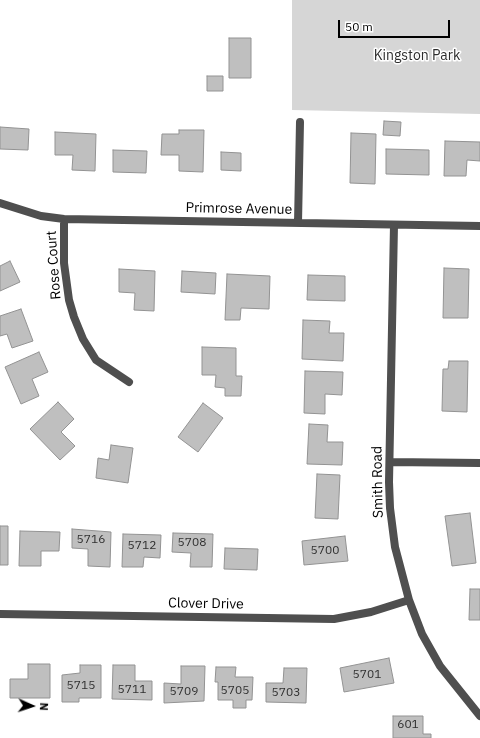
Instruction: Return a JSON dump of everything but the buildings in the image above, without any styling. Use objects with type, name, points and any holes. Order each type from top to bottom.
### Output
[{"type":"street","points":[[298,223],[300,122]]},
{"type":"street","name":"Primrose Avenue","points":[[0,203],[41,216],[64,219],[480,226]]},
{"type":"street","name":"Rose Court","points":[[64,219],[64,263],[69,300],[74,317],[83,339],[96,360],[129,382]]},
{"type":"street","name":"Smith Road","points":[[394,225],[390,462],[392,526],[398,566],[422,634],[435,657],[466,701],[480,716]]},
{"type":"street","points":[[390,462],[480,464]]},
{"type":"street","name":"Clover Drive","points":[[0,614],[334,619],[371,612],[409,600]]},
{"type":"green space","name":"Kingston Park","points":[[292,0],[480,0],[480,114],[292,110]]}]
